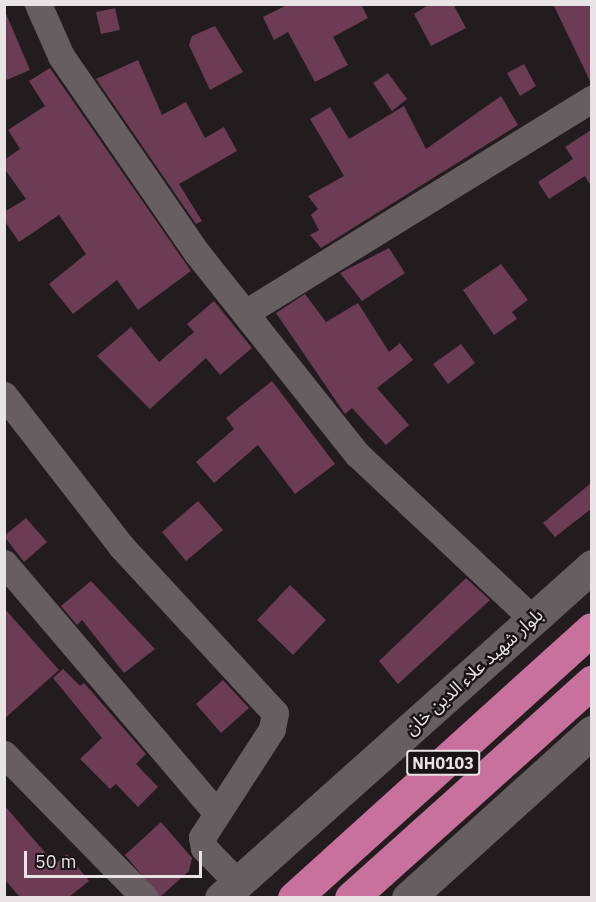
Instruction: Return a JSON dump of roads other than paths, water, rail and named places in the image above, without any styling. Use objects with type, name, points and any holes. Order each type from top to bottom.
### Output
[{"type":"highway","name":"NH0103","points":[[294,897],[591,630]]},
{"type":"highway","name":"NH0103","points":[[351,897],[591,682]]},
{"type":"street","points":[[38,4],[61,56],[245,313],[357,454],[533,619]]},
{"type":"street","points":[[245,313],[591,99]]},
{"type":"street","points":[[4,395],[121,546],[275,713],[269,734],[204,830],[204,848],[230,890]]},
{"type":"street","points":[[4,563],[216,812]]},
{"type":"street","name":"بلوار شهید علاء الدین خان","points":[[230,890],[591,566]]},
{"type":"street","points":[[408,897],[591,732]]},
{"type":"street","points":[[4,754],[145,897]]}]
